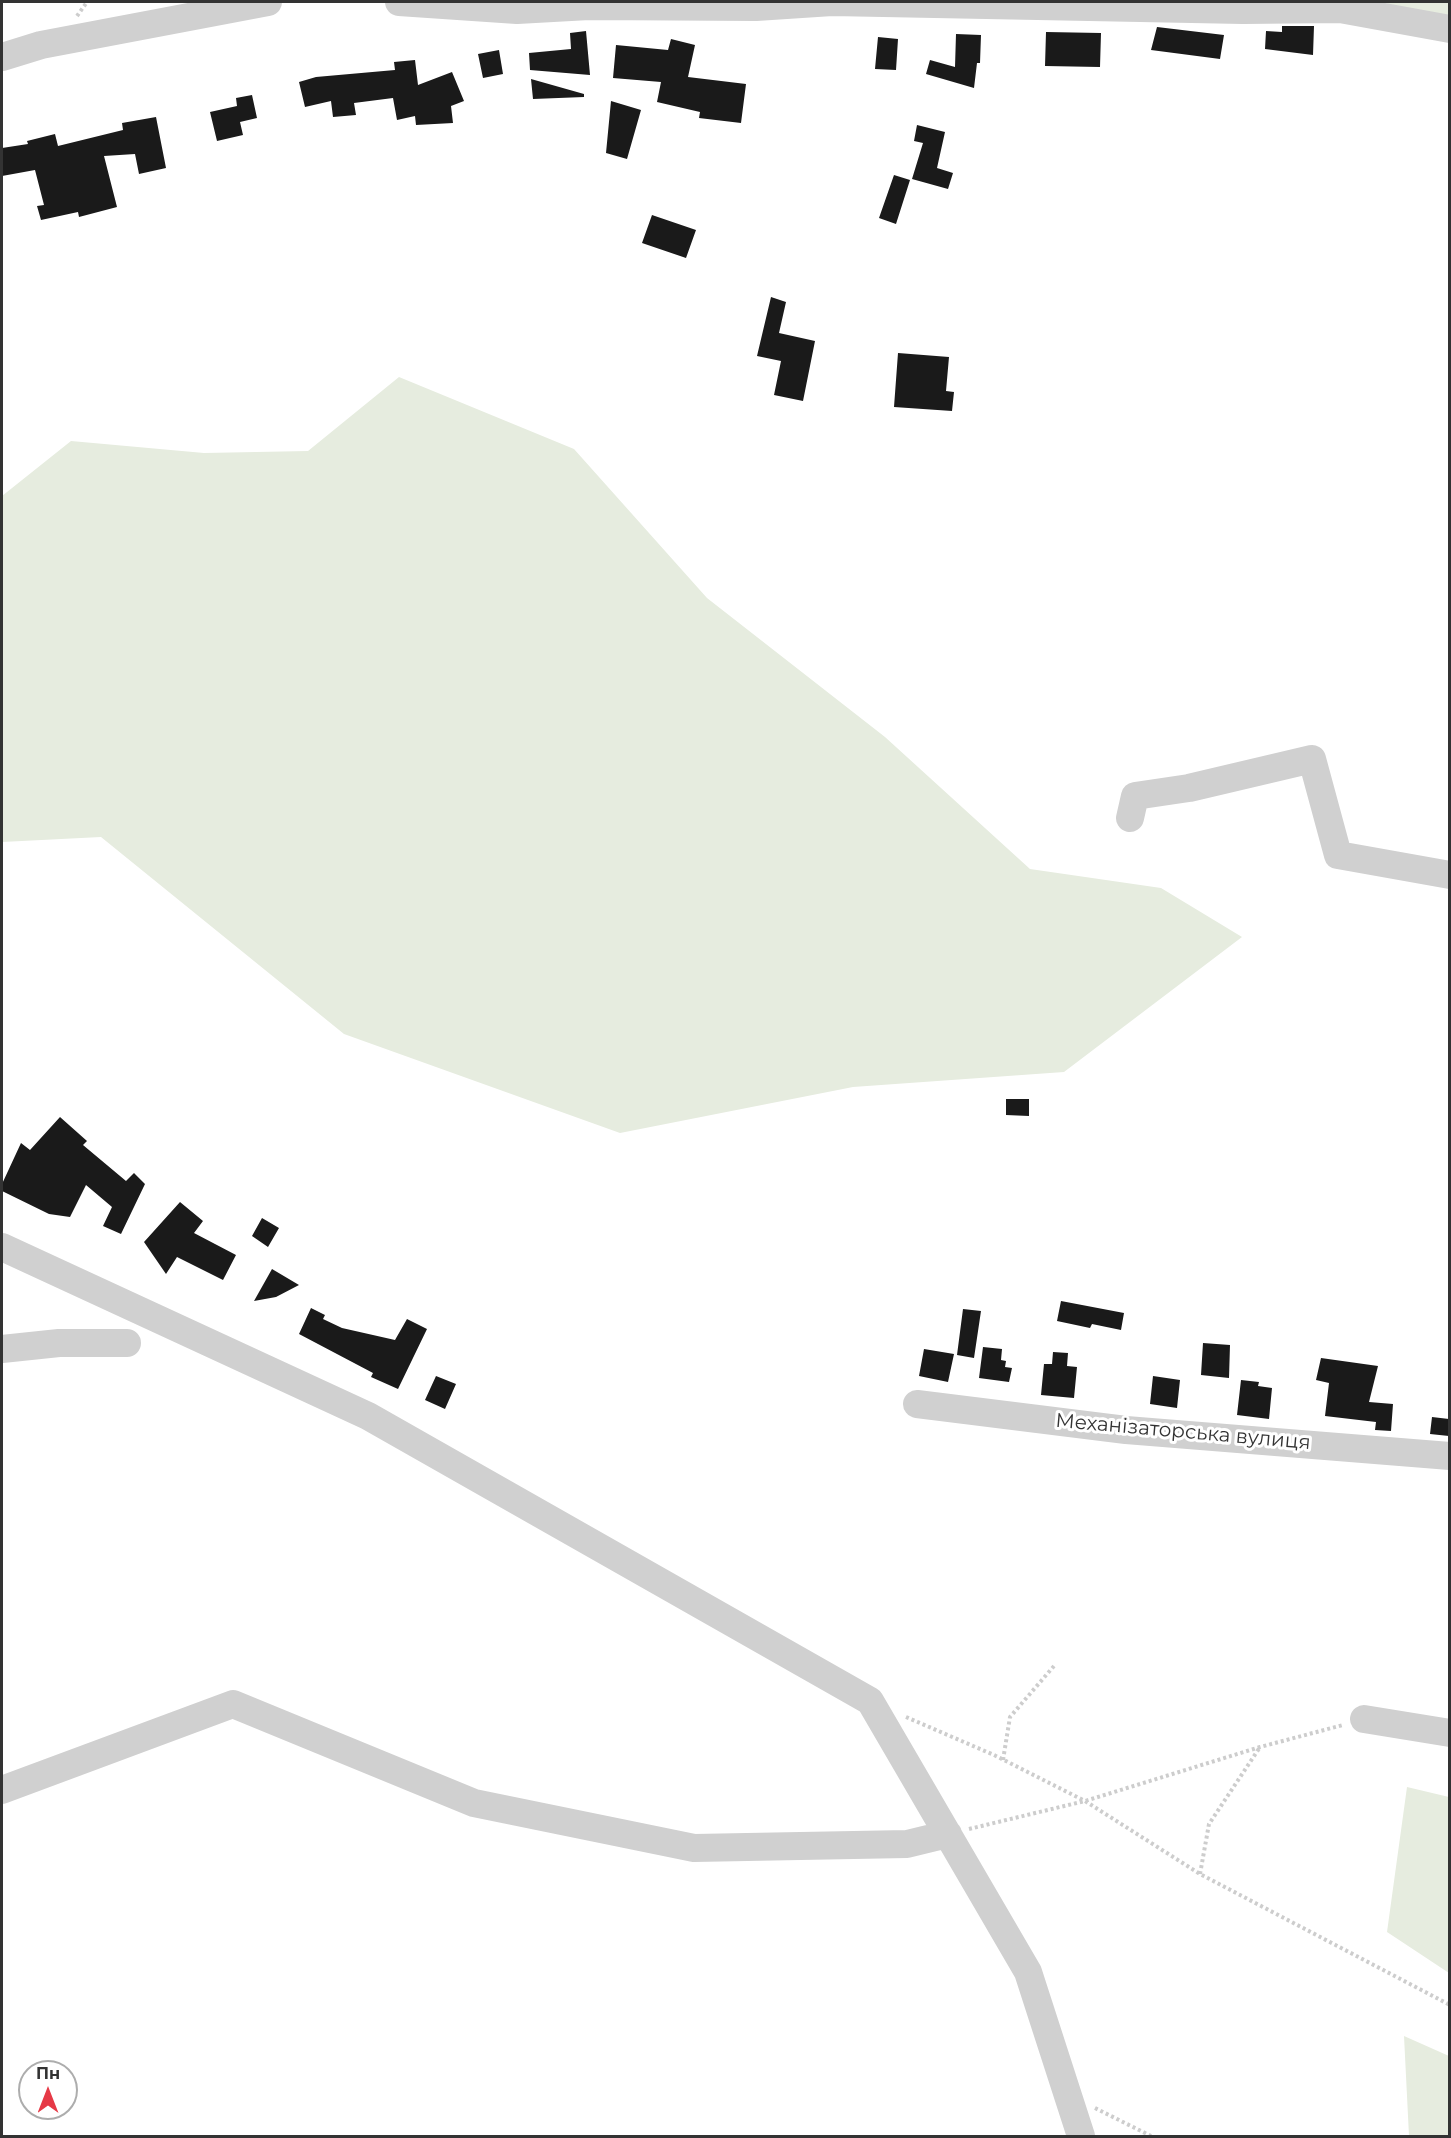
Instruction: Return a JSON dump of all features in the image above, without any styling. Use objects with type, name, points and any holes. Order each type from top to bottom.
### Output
[{"type":"street","points":[[2,57],[41,45],[268,2]]},
{"type":"street","points":[[399,2],[517,10],[589,6],[756,7],[832,2],[1244,10],[1340,9],[1449,29]]},
{"type":"street","points":[[1130,818],[1135,796],[1189,788],[1312,759],[1338,855],[1449,875]]},
{"type":"street","points":[[2,1247],[368,1416],[870,1701],[1028,1972],[1081,2136]]},
{"type":"street","points":[[2,1349],[59,1343],[127,1344]]},
{"type":"street","name":"Механізаторська вулиця","points":[[916,1404],[1126,1430],[1449,1456]]},
{"type":"street","points":[[2,1790],[233,1704],[474,1803],[694,1848],[908,1844],[948,1834]]},
{"type":"street","points":[[1364,1719],[1449,1733]]},
{"type":"path","points":[[1003,1760],[1010,1718],[1054,1666]]},
{"type":"path","points":[[870,1701],[1003,1760],[1085,1801],[1200,1875],[1449,2005]]},
{"type":"path","points":[[948,1834],[1085,1801],[1260,1747],[1364,1719]]},
{"type":"path","points":[[1200,1875],[1209,1824],[1260,1747]]},
{"type":"path","points":[[1068,2095],[1151,2136]]},
{"type":"shaded area","points":[[1379,2],[1449,2],[1449,17]]},
{"type":"shaded area","points":[[399,377],[574,449],[707,598],[885,737],[1030,869],[1161,888],[1242,937],[1064,1072],[853,1087],[620,1133],[344,1034],[101,837],[2,842],[2,496],[71,441],[204,453],[308,451]]},
{"type":"shaded area","points":[[1407,1787],[1449,1797],[1449,1973],[1387,1932]]},
{"type":"shaded area","points":[[1404,2036],[1449,2056],[1449,2136],[1409,2136]]},
{"type":"building","points":[[1282,26],[1314,26],[1313,55],[1265,49],[1266,31],[1282,32]]},
{"type":"building","points":[[1157,27],[1224,35],[1220,59],[1151,50]]},
{"type":"building","points":[[586,31],[590,75],[530,70],[529,53],[571,49],[570,33]]},
{"type":"building","points":[[1046,32],[1101,33],[1100,67],[1045,66]]},
{"type":"building","points":[[956,34],[981,35],[980,63],[977,63],[974,88],[926,74],[930,60],[955,67]]},
{"type":"building","points":[[878,37],[898,39],[896,70],[875,69]]},
{"type":"building","points":[[671,39],[695,45],[688,77],[746,84],[741,123],[699,118],[700,112],[657,102],[661,82],[613,78],[616,45],[668,50]]},
{"type":"building","points":[[499,50],[503,74],[483,78],[478,54]]},
{"type":"building","points":[[415,60],[418,85],[452,72],[464,101],[451,106],[453,123],[416,125],[415,116],[397,120],[393,98],[354,103],[356,115],[333,117],[331,101],[305,107],[299,82],[316,77],[395,70],[394,62]]},
{"type":"building","points":[[531,79],[584,94],[584,97],[533,99]]},
{"type":"building","points":[[252,95],[257,118],[240,122],[243,135],[217,141],[210,112],[237,106],[236,98]]},
{"type":"building","points":[[611,101],[641,110],[627,159],[606,153]]},
{"type":"building","points":[[156,117],[166,168],[139,174],[135,154],[104,156],[117,207],[79,217],[78,212],[41,220],[37,206],[44,205],[35,170],[2,176],[2,148],[28,144],[27,141],[55,134],[58,146],[123,130],[122,123]]},
{"type":"building","points":[[917,125],[945,132],[937,168],[953,173],[948,189],[912,179],[923,143],[914,141]]},
{"type":"building","points":[[894,175],[910,180],[896,224],[879,218]]},
{"type":"building","points":[[652,215],[696,230],[686,258],[642,243]]},
{"type":"building","points":[[771,297],[786,302],[779,333],[815,341],[803,401],[774,395],[781,361],[757,356]]},
{"type":"building","points":[[898,353],[949,357],[946,391],[954,392],[952,411],[894,407]]},
{"type":"building","points":[[1006,1099],[1029,1099],[1029,1116],[1006,1115]]},
{"type":"building","points":[[60,1117],[87,1141],[83,1145],[126,1181],[134,1173],[145,1184],[121,1234],[103,1226],[112,1207],[86,1185],[70,1217],[49,1214],[2,1191],[2,1184],[21,1143],[30,1150]]},
{"type":"building","points":[[180,1202],[203,1221],[194,1233],[236,1255],[223,1280],[177,1257],[166,1274],[144,1242]]},
{"type":"building","points":[[262,1218],[279,1228],[268,1247],[252,1236]]},
{"type":"building","points":[[272,1269],[299,1285],[276,1297],[254,1301]]},
{"type":"building","points":[[1061,1301],[1124,1313],[1121,1330],[1092,1324],[1090,1328],[1057,1321]]},
{"type":"building","points":[[311,1308],[325,1315],[323,1319],[342,1328],[395,1340],[407,1319],[427,1329],[398,1389],[371,1377],[373,1373],[299,1334]]},
{"type":"building","points":[[963,1309],[981,1311],[974,1358],[957,1355]]},
{"type":"building","points":[[1203,1343],[1230,1345],[1229,1378],[1201,1375]]},
{"type":"building","points":[[983,1347],[1002,1349],[1001,1360],[1006,1361],[1005,1367],[1012,1368],[1009,1382],[979,1378]]},
{"type":"building","points":[[924,1349],[954,1354],[948,1382],[919,1376]]},
{"type":"building","points":[[1053,1352],[1068,1353],[1067,1366],[1077,1367],[1074,1398],[1041,1395],[1044,1364],[1052,1364]]},
{"type":"building","points":[[1321,1358],[1378,1366],[1369,1402],[1393,1404],[1391,1431],[1375,1430],[1376,1422],[1325,1416],[1329,1383],[1316,1380]]},
{"type":"building","points":[[436,1376],[456,1384],[445,1409],[425,1400]]},
{"type":"building","points":[[1153,1376],[1180,1380],[1177,1408],[1150,1404]]},
{"type":"building","points":[[1241,1380],[1259,1382],[1258,1386],[1272,1388],[1269,1419],[1237,1415]]},
{"type":"building","points":[[1432,1417],[1449,1419],[1449,1436],[1430,1434]]}]
